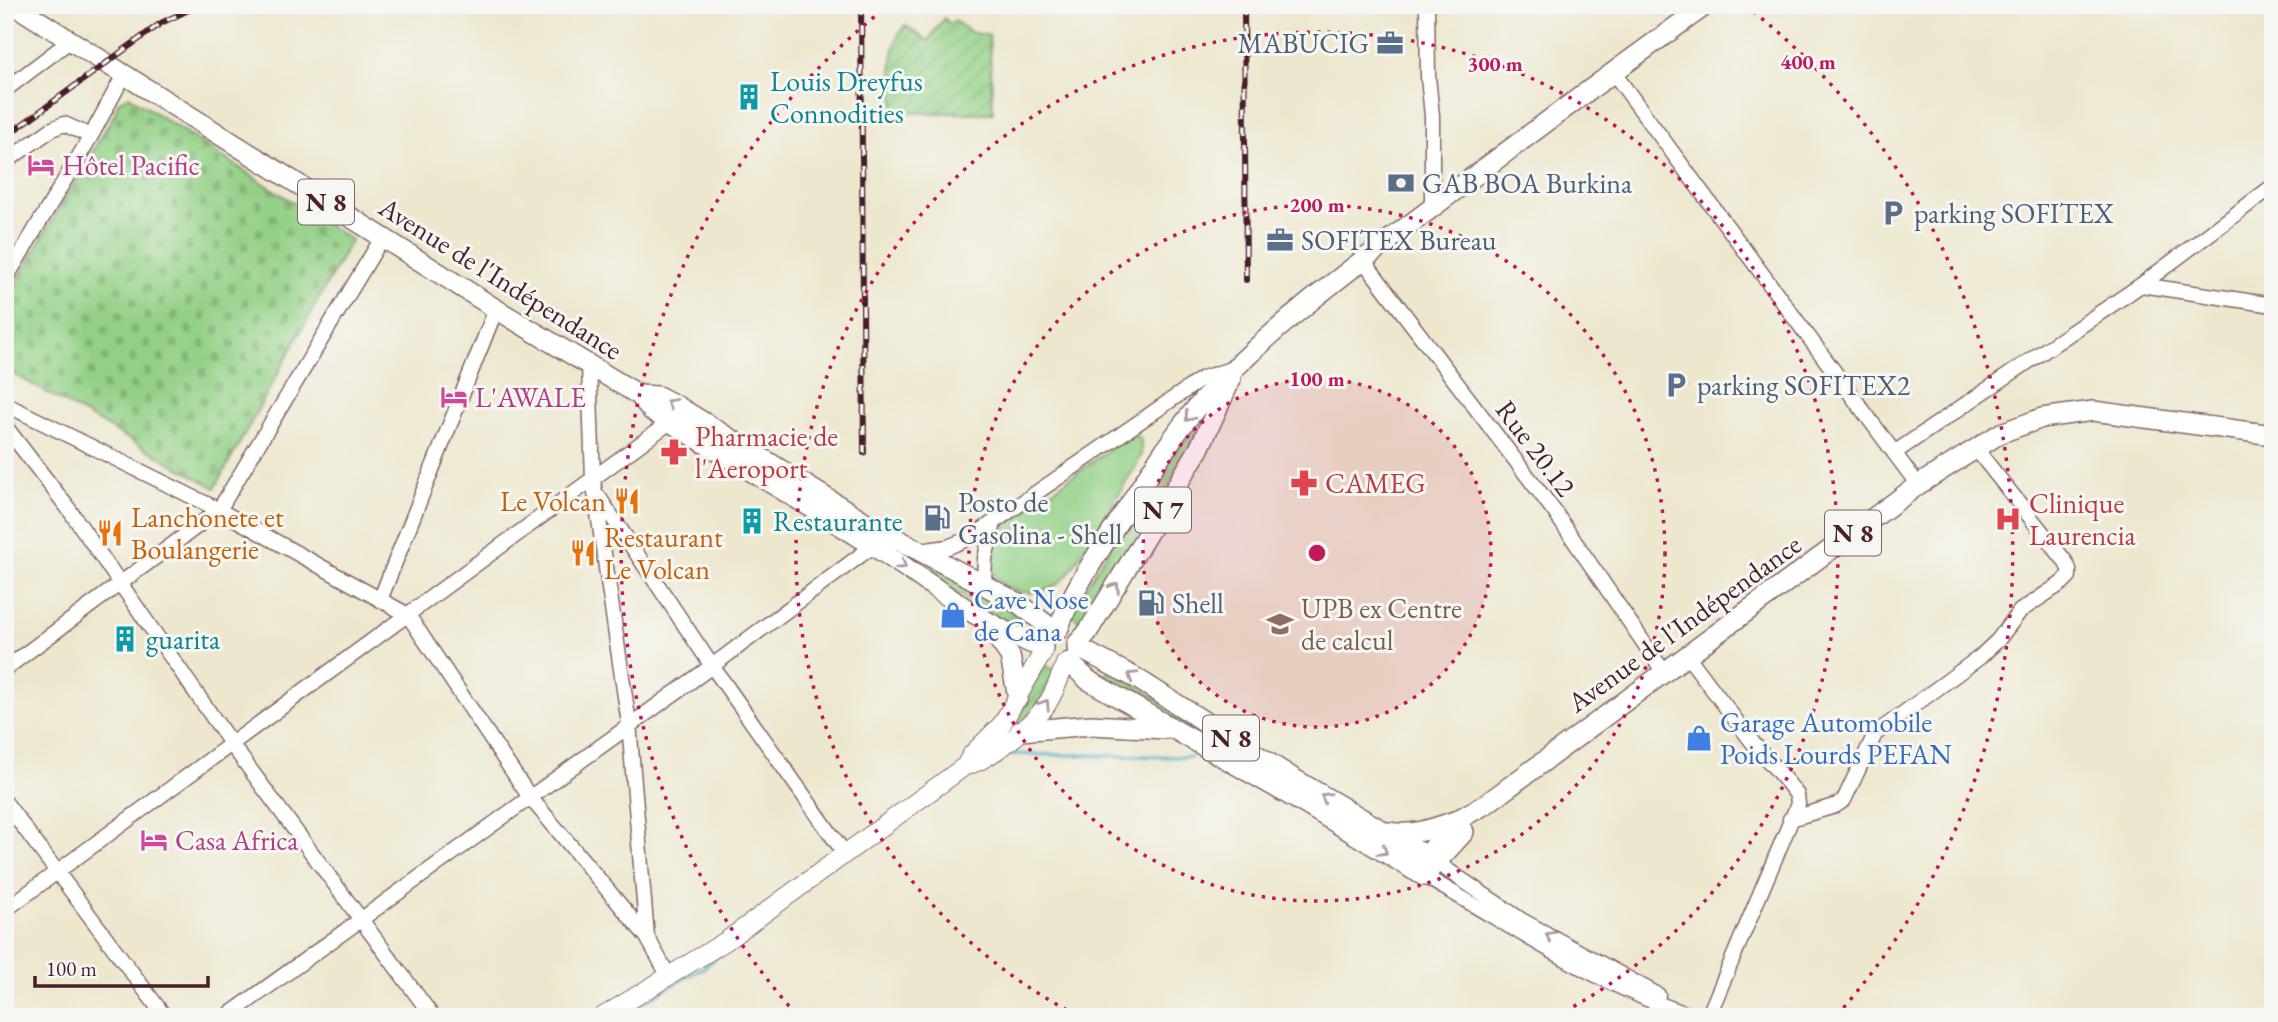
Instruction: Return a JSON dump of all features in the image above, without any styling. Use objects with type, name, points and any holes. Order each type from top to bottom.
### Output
[{"type":"highway","name":"Avenue de l'Indépendance","points":[[13,5],[125,73],[382,238],[639,395],[652,411],[873,546],[978,615],[1043,650]]},
{"type":"highway","name":"N 7","points":[[1056,630],[1084,575],[1177,432],[1205,398],[1236,368],[1332,282],[1706,5]]},
{"type":"highway","name":"N 7","points":[[1072,654],[1180,483],[1199,449],[1236,368]]},
{"type":"highway","name":"Avenue de l'Indépendance","points":[[639,395],[657,396],[679,407],[867,523],[984,583],[1056,630]]},
{"type":"highway","name":"Avenue de l'Indépendance","points":[[1459,819],[1486,804],[1918,485],[2001,433],[2020,425],[2077,411],[2109,412],[2273,435]]},
{"type":"highway","points":[[978,615],[997,635],[1010,656],[1018,698]]},
{"type":"highway","points":[[1056,630],[1070,633],[1072,654],[1051,662],[1043,650],[1046,637],[1056,630]]},
{"type":"highway","name":"N 8","points":[[1072,654],[1088,680],[1310,807],[1425,866]]},
{"type":"highway","name":"N 8","points":[[1072,654],[1136,678],[1296,780],[1384,832],[1408,835],[1459,819]]},
{"type":"highway","points":[[1020,731],[1091,725],[1142,726],[1176,731]]},
{"type":"highway","name":"Avenue de l'Indépendance","points":[[1425,866],[1475,820],[1486,804]]},
{"type":"highway","points":[[1384,832],[1425,866],[1459,819]]},
{"type":"main road","points":[[602,1017],[715,948],[965,766],[972,754],[1002,724],[1043,650]]},
{"type":"main road","points":[[965,766],[979,763],[1020,731],[1047,703],[1072,654]]},
{"type":"street","points":[[1427,5],[1428,77],[1432,116],[1432,208]]},
{"type":"street","points":[[5,90],[71,40]]},
{"type":"street","points":[[1613,72],[1918,485]]},
{"type":"street","points":[[5,280],[91,136],[125,73]]},
{"type":"street","points":[[5,162],[52,129],[64,124],[91,136]]},
{"type":"street","points":[[1894,453],[2141,285],[2273,186]]},
{"type":"street","points":[[5,669],[219,510],[382,238]]},
{"type":"street","name":"Rue 20.12","points":[[1363,260],[1554,511],[1663,671]]},
{"type":"street","points":[[2141,285],[2273,305]]},
{"type":"street","points":[[380,600],[496,309]]},
{"type":"street","points":[[589,365],[594,485],[629,724],[647,937]]},
{"type":"street","points":[[919,551],[939,549],[963,541],[994,523],[1203,378],[1236,368]]},
{"type":"street","points":[[5,404],[219,510],[408,615],[529,796],[647,937],[668,975]]},
{"type":"street","points":[[5,910],[408,615],[594,485],[670,422]]},
{"type":"street","points":[[5,426],[68,508],[232,745],[433,1017]]},
{"type":"street","points":[[1790,819],[1835,806],[1844,800],[1875,734],[1980,657],[1998,640],[2020,611],[2062,583],[2068,576],[2069,569],[2065,561],[1976,449]]},
{"type":"street","points":[[594,485],[712,666],[845,854]]},
{"type":"street","points":[[984,583],[985,558],[994,523]]},
{"type":"street","points":[[226,1017],[712,666],[873,546]]},
{"type":"street","points":[[1686,654],[1753,743],[1797,794],[1798,804],[1708,1017]]},
{"type":"street","points":[[5,802],[165,1017]]},
{"type":"street","points":[[1425,866],[1499,922],[1633,993],[1696,1017]]},
{"type":"green space","points":[[944,18],[950,24],[954,21],[973,33],[989,35],[993,113],[895,113],[892,68],[899,35],[905,25],[928,41]]},
{"type":"green space","points":[[129,96],[351,240],[215,488],[5,369],[5,301],[115,113],[118,102]]},
{"type":"green space","points":[[1197,421],[1198,429],[1180,467],[1084,622],[1078,621],[1071,613],[1140,495]]},
{"type":"green space","points":[[695,429],[1018,614],[1016,624],[1010,627]]},
{"type":"green space","points":[[1133,435],[1141,439],[1141,455],[1136,466],[1064,578],[1052,587],[1034,592],[1014,590],[998,581],[991,567],[992,555],[995,542],[1004,526],[1125,438]]},
{"type":"green space","points":[[1041,663],[1056,671],[1035,709],[999,741]]},
{"type":"green space","points":[[1110,669],[1412,856],[1103,679]]},
{"type":"waterway","points":[[1003,754],[1192,757]]},
{"type":"waterway","points":[[952,786],[975,771]]},
{"type":"waterway","points":[[640,1004],[723,953]]},
{"type":"railway","points":[[5,137],[161,23],[199,5]]},
{"type":"railway","points":[[861,5],[864,453]]},
{"type":"railway","points":[[1244,5],[1246,280]]},
{"type":"place","name":"MABUCIG","points":[[1390,43]]},
{"type":"place","name":"Louis Dreyfus Connodities","points":[[749,97]]},
{"type":"place","name":"Hôtel Pacific","points":[[41,165]]},
{"type":"place","name":"GAB BOA Burkina","points":[[1401,183]]},
{"type":"place","name":"parking SOFITEX","points":[[1893,213]]},
{"type":"place","name":"SOFITEX Bureau","points":[[1280,240]]},
{"type":"place","name":"parking SOFITEX2","points":[[1676,385]]},
{"type":"place","name":"L'AWALE","points":[[454,397]]},
{"type":"place","name":"Pharmacie de l'Aeroport","points":[[674,452]]},
{"type":"place","name":"CAMEG","points":[[1304,483]]},
{"type":"place","name":"Le Volcan","points":[[627,501]]},
{"type":"place","name":"Posto de Gasolina - Shell","points":[[937,518]]},
{"type":"place","name":"Clinique Laurencia","points":[[2008,519]]},
{"type":"place","name":"Restaurante","points":[[752,521]]},
{"type":"place","name":"Lanchonete et Boulangerie","points":[[110,533]]},
{"type":"place","name":"Restaurant Le Volcan","points":[[583,553]]},
{"type":"place","name":"Shell","points":[[1151,603]]},
{"type":"place","name":"Cave Nose de Cana","points":[[953,615]]},
{"type":"place","name":"UPB ex Centre de calcul","points":[[1280,624]]},
{"type":"place","name":"guarita","points":[[125,639]]},
{"type":"place","name":"Garage Automobile Poids Lourds PEFAN","points":[[1699,738]]},
{"type":"place","name":"Casa Africa","points":[[154,840]]}]
